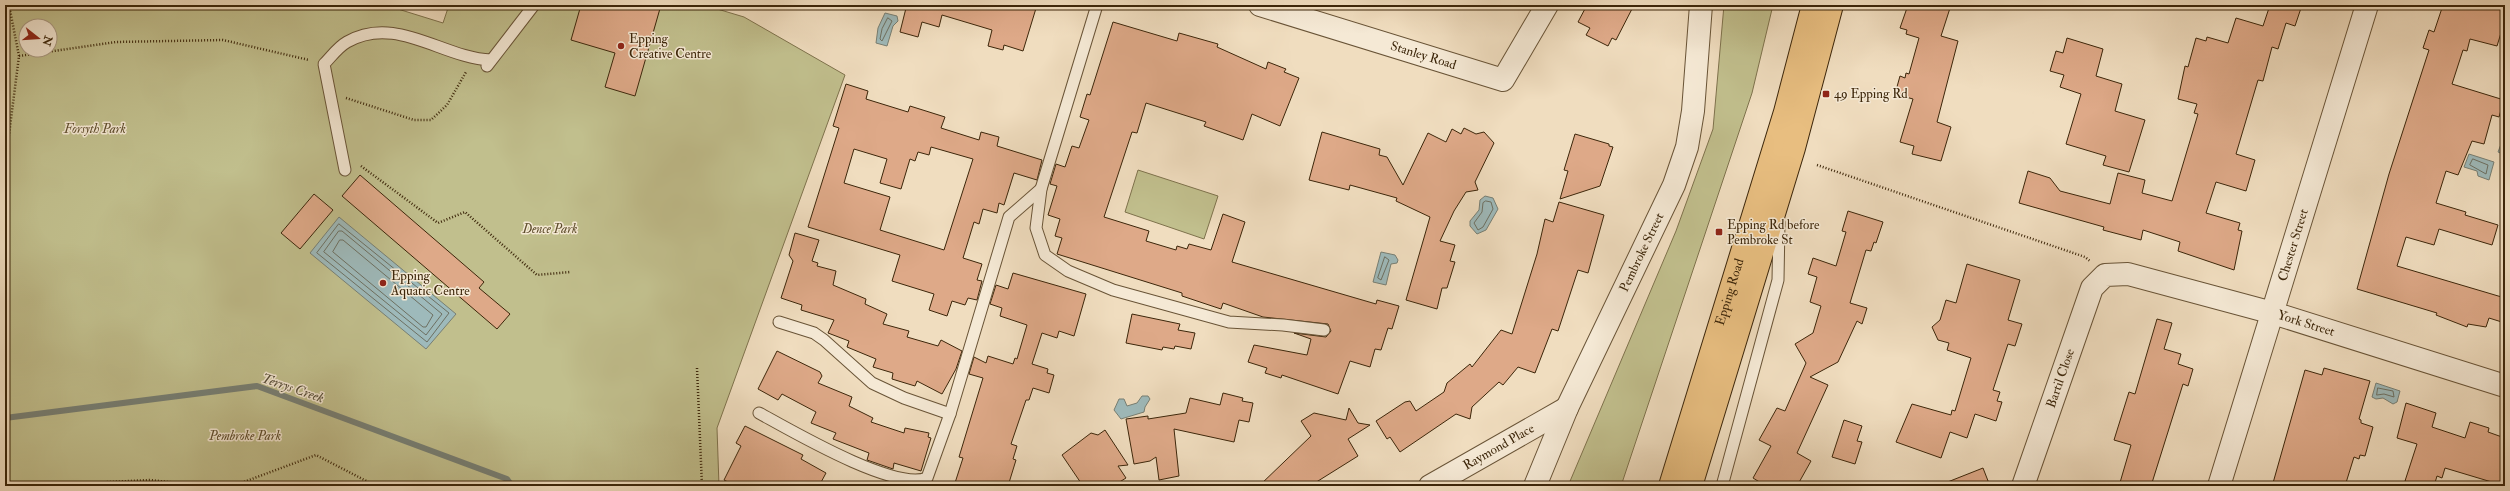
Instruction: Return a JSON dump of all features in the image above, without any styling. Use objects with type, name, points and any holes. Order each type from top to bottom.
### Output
[{"type":"main road","name":"Epping Road","points":[[1670,486],[1785,112],[1813,5]]},
{"type":"main road","name":"Epping Road","points":[[1691,486],[1794,148],[1832,5]]},
{"type":"street","name":"Stanley Road","points":[[1260,5],[1503,80],[1547,5]]},
{"type":"street","name":"Pembroke Street","points":[[1535,486],[1567,408],[1674,185],[1682,162],[1687,147],[1693,111],[1701,5]]},
{"type":"street","name":"Chester Street","points":[[2219,486],[2367,5]]},
{"type":"street","name":"York Street","points":[[2105,275],[2128,274],[2273,313],[2505,386]]},
{"type":"street","name":"Bartil Close","points":[[2023,486],[2092,288],[2105,275]]},
{"type":"street","name":"Raymond Place","points":[[1430,486],[1567,408]]},
{"type":"lane","points":[[345,170],[342,145],[324,64],[346,43],[376,31],[415,38],[488,63],[534,5]]},
{"type":"lane","points":[[1096,5],[1041,189],[1036,228],[1045,255],[1068,271],[1113,290],[1229,322],[1283,324],[1324,330]]},
{"type":"lane","points":[[759,413],[866,473],[906,484],[920,483],[927,478],[950,414],[1009,217],[1041,189]]},
{"type":"lane","points":[[1722,486],[1778,280],[1779,196]]},
{"type":"lane","points":[[779,322],[814,333],[824,340],[872,383],[904,398],[950,414]]},
{"type":"path","points":[[9,5],[18,51]]},
{"type":"path","points":[[58,50],[116,42],[223,40],[324,64]]},
{"type":"path","points":[[5,166],[19,58]]},
{"type":"path","points":[[330,92],[414,120],[431,120],[447,105],[473,59]]},
{"type":"path","points":[[342,145],[360,166],[438,223],[465,212],[537,275],[570,272]]},
{"type":"path","points":[[1817,164],[2085,257],[2105,275]]},
{"type":"path","points":[[697,368],[702,486]]},
{"type":"path","points":[[233,486],[316,455],[376,486]]},
{"type":"path","points":[[23,486],[150,480],[206,486]]},
{"type":"green space","name":"Dence Park","points":[[5,5],[385,5],[443,23],[449,5],[704,5],[744,17],[845,75],[717,428],[719,486],[5,486]]},
{"type":"green space","points":[[1724,5],[1773,5],[1752,93],[1621,486],[1568,486],[1676,231],[1713,129]]},
{"type":"green space","points":[[1138,170],[1218,196],[1204,239],[1125,212]]},
{"type":"water","points":[[885,13],[897,16],[898,21],[893,26],[887,46],[876,43],[878,28]]},
{"type":"water","points":[[2503,139],[2505,140],[2505,155],[2498,152]]},
{"type":"water","points":[[2469,154],[2494,162],[2489,180],[2478,176],[2477,171],[2464,167]]},
{"type":"water","points":[[1485,196],[1493,198],[1498,209],[1486,230],[1477,234],[1470,226],[1470,221],[1479,210],[1480,200]]},
{"type":"water","name":"Epping Aquatic Centre","points":[[339,217],[456,314],[426,349],[310,253]]},
{"type":"water","points":[[1381,252],[1395,255],[1398,260],[1397,263],[1391,264],[1386,285],[1373,282]]},
{"type":"water","points":[[2376,383],[2400,391],[2397,402],[2393,404],[2383,398],[2376,399],[2372,397]]},
{"type":"water","points":[[1142,396],[1148,396],[1150,399],[1144,412],[1121,419],[1114,410],[1119,399],[1124,399],[1127,406],[1137,403]]},
{"type":"building","name":"Epping Creative Centre","points":[[581,5],[661,5],[635,96],[605,87],[615,53],[571,40]]},
{"type":"building","points":[[910,5],[1037,5],[1023,51],[1004,45],[1003,50],[988,46],[992,30],[942,15],[939,27],[922,22],[918,37],[900,32],[906,8],[909,9]]},
{"type":"building","points":[[1587,5],[1634,5],[1616,40],[1612,38],[1608,46],[1586,35],[1590,28],[1578,22]]},
{"type":"building","points":[[1908,5],[1951,5],[1941,36],[1958,41],[1937,122],[1951,127],[1941,161],[1912,154],[1914,146],[1900,142],[1913,99],[1895,94],[1900,76],[1905,78],[1906,73],[1909,74],[1919,38],[1906,34],[1907,30],[1900,28]]},
{"type":"building","points":[[2270,5],[2302,5],[2295,26],[2286,23],[2278,49],[2272,47],[2263,81],[2258,80],[2236,154],[2255,160],[2246,191],[2216,182],[2206,213],[2240,223],[2238,230],[2242,231],[2234,270],[2178,251],[2180,242],[2143,230],[2141,240],[2103,230],[2104,227],[2019,203],[2028,171],[2050,178],[2060,191],[2110,204],[2118,173],[2145,180],[2142,193],[2172,201],[2198,114],[2194,113],[2197,104],[2178,99],[2185,66],[2188,67],[2196,38],[2206,41],[2207,37],[2228,43],[2236,18],[2263,26]]},
{"type":"building","points":[[2443,5],[2497,5],[2505,7],[2505,20],[2497,46],[2470,39],[2467,51],[2463,50],[2452,84],[2504,100],[2499,117],[2492,115],[2484,144],[2472,141],[2458,175],[2446,171],[2436,203],[2466,212],[2465,215],[2498,225],[2492,245],[2439,229],[2434,245],[2406,237],[2397,266],[2505,298],[2505,323],[2489,318],[2486,327],[2468,324],[2467,327],[2436,315],[2437,313],[2357,289],[2389,174],[2429,50],[2423,48],[2429,30],[2434,32]]},
{"type":"building","points":[[1113,22],[1177,41],[1179,33],[1218,44],[1217,47],[1266,69],[1268,62],[1286,69],[1284,72],[1299,78],[1280,126],[1252,114],[1243,140],[1204,126],[1206,122],[1146,103],[1137,133],[1132,132],[1104,217],[1149,231],[1146,241],[1176,250],[1177,246],[1187,249],[1189,244],[1211,250],[1223,214],[1245,222],[1232,262],[1376,304],[1377,300],[1399,306],[1392,329],[1388,328],[1381,350],[1375,349],[1370,367],[1350,361],[1338,394],[1282,375],[1281,378],[1265,373],[1267,368],[1248,362],[1254,345],[1307,355],[1311,339],[1294,333],[1326,337],[1331,331],[1328,324],[1263,317],[1223,303],[1221,309],[1182,296],[1182,293],[1057,254],[1062,238],[1055,236],[1060,219],[1048,215],[1057,186],[1050,184],[1056,164],[1065,167],[1072,146],[1079,148],[1089,120],[1080,117],[1087,94],[1090,95]]},
{"type":"building","points":[[2067,38],[2103,49],[2096,76],[2122,84],[2115,111],[2145,120],[2129,172],[2103,165],[2106,156],[2066,144],[2081,94],[2060,87],[2064,75],[2050,71],[2056,51],[2063,53]]},
{"type":"building","points":[[846,84],[868,91],[866,99],[908,112],[910,106],[945,117],[941,128],[979,140],[981,132],[999,137],[997,146],[1042,160],[1037,180],[1014,173],[1004,205],[999,203],[997,213],[983,209],[979,224],[974,222],[963,258],[982,264],[977,280],[982,281],[977,300],[968,298],[965,305],[952,301],[947,316],[929,310],[934,294],[892,281],[900,255],[808,227],[839,128],[833,126]],"holes":[[[931,147],[973,159],[944,250],[880,230],[890,197],[844,183],[854,149],[887,159],[880,183],[901,189],[910,159],[915,161],[918,152],[929,155]]]},
{"type":"building","points":[[1464,128],[1476,134],[1484,132],[1494,143],[1475,182],[1478,190],[1466,192],[1454,211],[1440,241],[1455,245],[1450,261],[1455,262],[1447,288],[1442,288],[1437,309],[1406,300],[1430,217],[1396,201],[1397,198],[1350,185],[1349,190],[1309,180],[1322,132],[1380,149],[1379,155],[1387,157],[1403,185],[1428,133],[1446,142],[1452,129],[1461,134]]},
{"type":"building","points":[[1575,134],[1609,144],[1609,146],[1613,147],[1600,186],[1560,199],[1568,171],[1564,170]]},
{"type":"building","points":[[360,175],[484,282],[479,288],[510,314],[497,329],[342,196]]},
{"type":"building","points":[[314,194],[333,210],[300,249],[281,233]]},
{"type":"building","points":[[1559,202],[1604,215],[1588,273],[1578,270],[1558,331],[1552,329],[1535,373],[1518,367],[1503,385],[1499,382],[1472,407],[1470,419],[1456,414],[1400,452],[1390,437],[1387,439],[1376,421],[1405,402],[1410,401],[1416,411],[1444,392],[1447,383],[1470,364],[1472,367],[1501,330],[1512,334],[1537,254],[1545,219],[1553,222]]},
{"type":"building","points":[[1848,211],[1883,222],[1876,243],[1874,242],[1871,251],[1866,250],[1850,303],[1867,308],[1862,324],[1857,321],[1838,362],[1810,377],[1828,385],[1797,453],[1811,461],[1797,486],[1766,486],[1753,478],[1771,446],[1759,440],[1777,408],[1785,411],[1806,363],[1795,344],[1813,333],[1821,306],[1810,302],[1817,277],[1808,274],[1813,258],[1836,266],[1846,232],[1842,231]]},
{"type":"building","points":[[795,233],[819,240],[812,261],[818,263],[817,266],[836,271],[833,285],[866,299],[865,304],[887,314],[883,324],[909,331],[907,337],[938,346],[941,340],[962,351],[956,369],[942,394],[917,381],[915,386],[892,379],[893,373],[873,367],[876,359],[847,347],[849,341],[828,333],[834,320],[801,310],[802,305],[781,298],[793,261],[789,255]]},
{"type":"building","points":[[1967,264],[2020,280],[2008,320],[2022,324],[2015,346],[2008,344],[1993,390],[2000,392],[1997,401],[2002,402],[1996,421],[1975,414],[1967,438],[1950,432],[1941,458],[1896,442],[1912,404],[1951,415],[1952,410],[1955,411],[1971,358],[1947,350],[1949,343],[1938,340],[1932,327],[1940,320],[1946,300],[1956,303]]},
{"type":"building","points":[[1013,273],[1086,294],[1074,336],[1059,331],[1057,338],[1042,333],[1032,364],[1048,369],[1047,373],[1054,375],[1049,393],[1033,388],[1029,400],[1026,400],[1011,444],[1017,446],[1013,459],[1016,460],[1008,486],[954,486],[963,458],[959,457],[983,378],[969,374],[974,357],[986,363],[988,356],[1013,364],[1015,358],[1017,359],[1027,325],[1000,316],[1002,308],[990,304],[996,285],[1008,289]]},
{"type":"building","points":[[1132,314],[1180,324],[1178,330],[1195,333],[1191,349],[1175,346],[1174,349],[1163,347],[1162,350],[1126,343]]},
{"type":"building","points":[[2157,319],[2172,323],[2164,349],[2181,354],[2178,364],[2193,369],[2188,386],[2183,384],[2151,486],[2119,486],[2131,445],[2114,440],[2129,392],[2135,394]]},
{"type":"building","points":[[777,351],[820,372],[822,376],[818,383],[852,397],[849,406],[873,418],[871,422],[904,433],[905,428],[929,433],[928,437],[931,438],[921,471],[894,463],[893,469],[867,460],[869,453],[833,439],[836,433],[811,423],[816,412],[782,394],[778,400],[758,389]]},
{"type":"building","points":[[2324,368],[2370,381],[2359,419],[2361,420],[2361,423],[2373,427],[2365,456],[2360,455],[2359,459],[2354,457],[2345,486],[2282,486],[2273,483],[2305,370],[2322,375]]},
{"type":"building","points":[[1223,393],[1243,398],[1242,401],[1253,403],[1249,422],[1239,420],[1234,442],[1174,429],[1179,476],[1159,480],[1156,457],[1150,461],[1134,464],[1126,419],[1148,416],[1148,419],[1186,413],[1190,398],[1220,405]]},
{"type":"building","points":[[2406,403],[2436,413],[2432,427],[2465,438],[2470,422],[2489,428],[2488,432],[2502,437],[2501,440],[2505,441],[2505,486],[2445,468],[2442,478],[2437,476],[2434,486],[2421,486],[2405,481],[2417,444],[2397,438]]},
{"type":"building","points":[[1349,408],[1358,423],[1370,425],[1348,439],[1358,456],[1310,486],[1259,486],[1311,436],[1301,421],[1314,413],[1346,420]]},
{"type":"building","points":[[1844,420],[1862,426],[1857,441],[1862,442],[1855,464],[1832,457]]},
{"type":"building","points":[[745,426],[803,455],[801,459],[826,473],[819,486],[736,486],[724,480],[741,446],[736,443]]},
{"type":"building","points":[[1105,430],[1128,465],[1118,466],[1126,478],[1113,486],[1083,486],[1062,455],[1091,433],[1098,435]]},
{"type":"building","points":[[1983,468],[1990,486],[1940,486],[1940,485]]},
{"type":"waterway","name":"Terrys Creek","points":[[5,418],[257,386],[507,479],[512,486]]},
{"type":"place","name":"Epping Creative Centre","points":[[621,46]]},
{"type":"place","name":"49 Epping Rd","points":[[1826,94]]},
{"type":"place","name":"Epping Rd before Pembroke St","points":[[1719,232]]},
{"type":"place","name":"Epping Aquatic Centre","points":[[383,283]]},
{"type":"park label","name":"Forsyth Park","points":[[95,129]]},
{"type":"park label","name":"Pembroke Park","points":[[245,436]]}]
